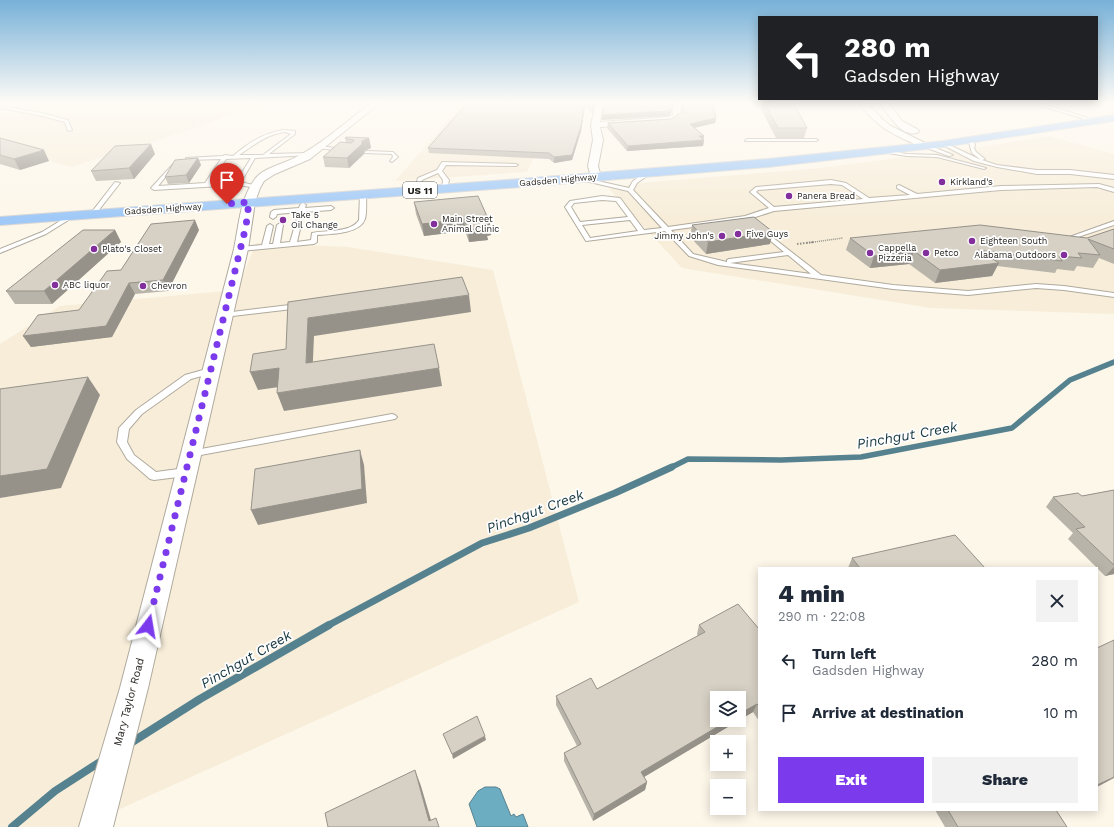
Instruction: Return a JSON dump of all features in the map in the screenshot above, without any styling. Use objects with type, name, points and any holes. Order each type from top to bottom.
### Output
[{"type":"main road","name":"Gadsden Highway","points":[[0,221],[93,214],[252,194],[303,204],[363,194],[768,163],[966,141]]},
{"type":"street","points":[[252,194],[260,179],[314,151],[327,141]]},
{"type":"street","points":[[596,177],[593,166],[598,141]]},
{"type":"street","points":[[915,141],[926,146]]},
{"type":"street","points":[[935,141],[943,144]]},
{"type":"street","name":"Mary Taylor Road","points":[[98,820],[134,688],[210,371],[241,249],[252,194]]},
{"type":"lane","points":[[235,156],[258,141]]},
{"type":"lane","points":[[264,156],[284,141]]},
{"type":"lane","points":[[970,141],[973,145],[972,148],[974,153],[995,165]]},
{"type":"lane","points":[[943,144],[976,160],[995,165],[1037,172],[1070,172],[1114,177]]},
{"type":"lane","points":[[926,146],[970,164]]},
{"type":"lane","points":[[186,159],[225,156],[264,156],[314,151],[353,151]]},
{"type":"lane","points":[[884,151],[907,156],[937,156],[1006,172],[1028,174],[1037,172]]},
{"type":"lane","points":[[367,152],[393,153],[396,157],[392,161]]},
{"type":"lane","points":[[207,185],[225,156]]},
{"type":"lane","points":[[238,183],[254,156]]},
{"type":"lane","points":[[178,160],[154,188],[238,183],[252,194]]},
{"type":"lane","points":[[416,190],[420,180],[439,171],[444,163],[516,165]]},
{"type":"lane","points":[[439,171],[446,180],[445,188]]},
{"type":"lane","points":[[630,190],[635,182],[648,173]]},
{"type":"lane","points":[[575,178],[630,190],[691,255],[718,263],[893,287],[968,293],[1036,286],[1064,288],[1114,295]]},
{"type":"lane","points":[[773,209],[753,192],[756,189],[831,182],[844,184],[868,200]]},
{"type":"lane","points":[[93,214],[117,183]]},
{"type":"lane","points":[[642,232],[618,198],[602,198],[572,202],[568,207],[588,240],[746,218],[773,209],[1001,188],[1098,185],[1114,190]]},
{"type":"lane","points":[[899,186],[916,196]]},
{"type":"lane","points":[[241,249],[314,242],[314,234],[350,229],[358,225],[362,220],[363,194]]},
{"type":"lane","points":[[293,244],[303,204]]},
{"type":"lane","points":[[273,215],[283,214],[303,204],[330,208]]},
{"type":"lane","points":[[0,251],[44,233],[73,215]]},
{"type":"lane","points":[[578,224],[632,218]]},
{"type":"lane","points":[[746,218],[752,223]]},
{"type":"lane","points":[[1057,239],[1064,240],[1114,223]]},
{"type":"lane","points":[[276,246],[280,225]]},
{"type":"lane","points":[[265,246],[270,226]]},
{"type":"lane","points":[[758,227],[819,277]]},
{"type":"lane","points":[[718,263],[789,253]]},
{"type":"lane","points":[[224,315],[308,305]]},
{"type":"lane","points":[[186,472],[154,476],[130,458],[122,442],[124,428],[139,412],[188,377],[210,371]]},
{"type":"lane","points":[[190,454],[392,417]]},
{"type":"path","points":[[800,244],[843,238]]},
{"type":"shaded area","points":[[0,141],[156,141],[71,167],[0,146]]},
{"type":"shaded area","points":[[430,141],[542,141],[527,172],[395,181]]},
{"type":"shaded area","points":[[1020,141],[1066,141],[1114,154],[1114,314],[931,308],[682,268],[609,189],[639,183],[820,168]]},
{"type":"shaded area","points":[[256,243],[348,247],[493,270],[579,602],[80,827],[0,827],[0,344],[60,306],[237,290]]},
{"type":"water","points":[[485,787],[496,787],[500,789],[511,816],[514,814],[516,817],[523,814],[528,827],[477,827],[469,804],[478,791]]},
{"type":"building","points":[[0,141],[10,141],[44,150],[14,159],[0,155]]},
{"type":"building","points":[[354,141],[363,141],[362,144],[347,158],[323,157],[340,142],[351,143]]},
{"type":"building","points":[[434,141],[576,141],[572,155],[554,157],[549,153],[428,148]]},
{"type":"building","points":[[623,141],[696,141],[628,146]]},
{"type":"building","points":[[151,144],[129,168],[91,171],[115,146]]},
{"type":"building","points":[[198,158],[186,175],[165,177],[175,160]]},
{"type":"building","points":[[478,196],[490,223],[485,224],[487,228],[468,230],[464,219],[422,224],[414,202]]},
{"type":"building","points":[[754,217],[773,232],[708,242],[692,225]]},
{"type":"building","points":[[195,220],[163,280],[129,283],[106,326],[23,336],[38,315],[79,310],[107,271],[121,270],[151,224]]},
{"type":"building","points":[[980,225],[1087,238],[1114,229],[1114,249],[1088,239],[1100,255],[1078,253],[1082,258],[1059,256],[1062,261],[978,250],[999,263],[940,270],[914,251],[874,256],[850,238]]},
{"type":"building","points":[[83,230],[115,230],[44,291],[6,291]]},
{"type":"building","points":[[462,277],[469,295],[308,318],[306,363],[434,344],[439,368],[277,393],[279,368],[250,372],[253,354],[286,349],[288,302]]},
{"type":"building","points":[[88,377],[47,469],[0,476],[0,389]]},
{"type":"building","points":[[360,450],[362,489],[251,510],[255,469]]},
{"type":"building","points":[[1114,490],[1114,565],[1076,529],[1085,527],[1053,497],[1078,493],[1082,496]]},
{"type":"building","points":[[955,535],[984,567],[859,567],[852,558]]},
{"type":"building","points":[[738,604],[758,628],[758,705],[757,704],[746,710],[746,691],[710,691],[710,727],[717,727],[641,772],[647,782],[594,814],[564,753],[581,744],[556,696],[591,678],[597,689],[705,632],[699,625]]},
{"type":"building","points":[[1114,640],[1114,777],[1098,785],[1098,648]]},
{"type":"building","points":[[477,716],[485,736],[452,754],[443,734]]},
{"type":"building","points":[[415,770],[429,821],[436,818],[439,827],[328,827],[325,813]]},
{"type":"building","points":[[949,811],[1057,811],[1067,827],[958,827]]},
{"type":"waterway","name":"Pinchgut Creek","points":[[672,467],[688,459],[781,460],[861,457],[1012,428],[1070,380],[1114,362]]},
{"type":"waterway","name":"Pinchgut Creek","points":[[327,626],[482,543],[529,528],[615,493],[672,467]]},
{"type":"waterway","name":"Pinchgut Creek","points":[[129,744],[200,699],[329,625]]},
{"type":"waterway","name":"Pinchgut Creek","points":[[12,827],[55,791],[103,760]]},
{"type":"place","name":"Kirkland's","points":[[942,182]]},
{"type":"place","name":"Panera Bread","points":[[789,196]]},
{"type":"place","name":"Take 5 Oil Change","points":[[283,220]]},
{"type":"place","name":"Main Street Animal Clinic","points":[[434,224]]},
{"type":"place","name":"Five Guys","points":[[738,234]]},
{"type":"place","name":"Jimmy John's","points":[[722,236]]},
{"type":"place","name":"Eighteen South","points":[[972,241]]},
{"type":"place","name":"Plato's Closet","points":[[94,249]]},
{"type":"place","name":"Cappella Pizzeria","points":[[870,253]]},
{"type":"place","name":"Petco","points":[[926,253]]},
{"type":"place","name":"Alabama Outdoors","points":[[1064,255]]},
{"type":"place","name":"ABC liquor","points":[[55,285]]},
{"type":"place","name":"Chevron","points":[[143,286]]},
{"type":"route","points":[[148,626],[246,226],[249,202],[227,204]]}]
